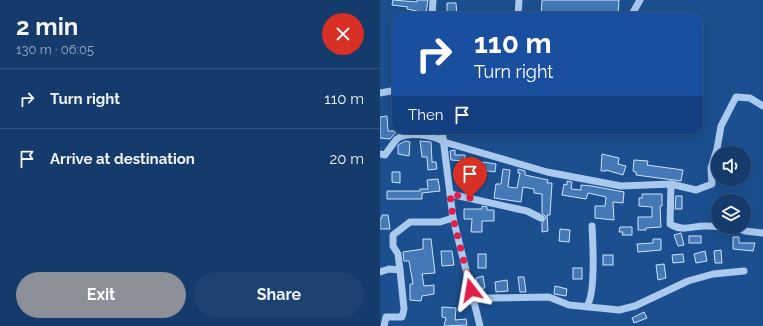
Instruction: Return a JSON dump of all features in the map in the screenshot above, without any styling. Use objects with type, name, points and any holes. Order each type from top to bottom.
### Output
[{"type":"street","points":[[432,12],[433,0]]},
{"type":"street","points":[[518,12],[519,0]]},
{"type":"street","points":[[633,12],[640,0]]},
{"type":"street","points":[[380,93],[392,91]]},
{"type":"street","points":[[380,154],[385,155],[397,139],[405,135],[429,136],[438,138],[444,142],[547,172],[621,186],[671,184],[696,190],[712,184],[712,168],[721,126],[736,97],[750,98],[763,106]]},
{"type":"street","points":[[443,134],[453,218],[480,326]]},
{"type":"street","points":[[671,184],[670,224],[677,229],[711,226]]},
{"type":"street","points":[[450,194],[527,211],[541,218]]},
{"type":"street","points":[[384,326],[386,317],[402,317],[404,309],[398,254],[393,246],[392,235],[410,222],[440,222],[453,218]]},
{"type":"street","points":[[587,306],[590,300],[592,280],[592,226]]},
{"type":"street","points":[[751,232],[763,233]]},
{"type":"street","points":[[380,272],[389,269],[400,270]]},
{"type":"street","points":[[473,300],[488,298],[549,297],[569,305],[619,310],[628,309],[688,281],[714,274],[744,271]]},
{"type":"building","points":[[393,0],[417,2],[417,0],[428,0],[426,12],[407,9],[408,7],[392,5]]},
{"type":"building","points":[[542,0],[619,0],[618,12],[541,12]]},
{"type":"building","points":[[447,3],[456,3],[457,12],[447,12]]},
{"type":"building","points":[[387,116],[388,131],[392,131],[392,134],[394,134],[390,139],[380,138],[380,117]]},
{"type":"building","points":[[405,141],[410,142],[409,156],[398,154],[398,145]]},
{"type":"building","points":[[420,141],[431,142],[432,162],[436,162],[437,169],[428,170],[427,157],[422,157]]},
{"type":"building","points":[[455,150],[455,155],[465,155],[465,161],[451,160],[450,151]]},
{"type":"building","points":[[602,154],[619,158],[618,164],[626,166],[623,175],[606,170],[601,171]]},
{"type":"building","points":[[634,160],[648,161],[647,165],[683,170],[681,181],[636,175],[636,172],[633,171]]},
{"type":"building","points":[[483,162],[496,164],[495,172],[482,170]]},
{"type":"building","points":[[503,169],[510,170],[508,187],[517,188],[520,173],[518,173],[518,169],[525,171],[525,175],[548,180],[547,183],[552,183],[550,215],[547,215],[548,231],[542,232],[542,223],[546,217],[542,213],[542,194],[534,193],[534,189],[523,187],[521,202],[494,198],[496,184],[501,184]]},
{"type":"building","points":[[392,172],[400,172],[400,183],[392,182]]},
{"type":"building","points":[[438,179],[440,191],[422,193],[422,199],[387,199],[387,191],[420,191],[420,189],[428,189],[427,180]]},
{"type":"building","points":[[567,181],[572,182],[571,189],[581,190],[581,185],[624,192],[623,203],[613,202],[614,220],[595,218],[595,206],[605,206],[606,197],[588,193],[586,199],[562,195],[564,184],[567,185]]},
{"type":"building","points":[[642,194],[662,194],[662,206],[660,206],[661,227],[638,230],[638,217],[652,217],[652,207],[639,206],[639,198],[642,198]]},
{"type":"building","points":[[676,196],[682,196],[682,209],[675,209]]},
{"type":"building","points":[[482,206],[487,207],[487,210],[494,210],[494,221],[482,221],[482,232],[471,232],[472,219],[464,219],[464,209],[482,209]]},
{"type":"building","points":[[382,215],[388,215],[390,229],[380,229],[380,218],[382,218]]},
{"type":"building","points":[[620,227],[632,227],[632,235],[622,235],[623,232],[619,232]]},
{"type":"building","points":[[560,229],[570,230],[569,242],[559,241]]},
{"type":"building","points":[[681,233],[684,245],[678,246],[674,235]]},
{"type":"building","points":[[689,236],[701,236],[701,243],[689,243]]},
{"type":"building","points":[[733,237],[739,237],[739,243],[755,243],[753,251],[733,249]]},
{"type":"building","points":[[423,239],[431,239],[435,273],[422,274],[424,286],[434,285],[434,294],[422,296],[421,301],[410,300],[410,284],[413,284],[409,261],[404,261],[403,252],[423,249]]},
{"type":"building","points":[[653,239],[661,239],[661,250],[638,252],[637,244],[653,243]]},
{"type":"building","points":[[721,250],[722,263],[715,263],[714,251]]},
{"type":"building","points":[[441,251],[452,251],[454,265],[442,266]]},
{"type":"building","points":[[705,251],[707,261],[696,263],[694,254]]},
{"type":"building","points":[[478,254],[486,254],[486,268],[478,268]]},
{"type":"building","points":[[683,254],[684,262],[673,263],[672,255]]},
{"type":"building","points":[[603,255],[613,255],[613,265],[603,265]]},
{"type":"building","points":[[664,264],[666,278],[658,280],[656,265]]},
{"type":"building","points":[[573,268],[582,268],[582,279],[573,279]]},
{"type":"building","points":[[483,276],[485,288],[478,289],[476,278]]},
{"type":"building","points":[[518,277],[524,277],[526,292],[520,292]]},
{"type":"building","points":[[507,280],[508,291],[496,292],[495,282]]},
{"type":"building","points":[[555,286],[567,289],[566,296],[554,294]]},
{"type":"building","points":[[442,307],[456,308],[455,320],[466,319],[467,325],[444,326],[446,318],[442,317]]},
{"type":"building","points":[[644,312],[647,318],[634,323],[632,318]]},
{"type":"route","points":[[470,198],[450,194],[453,218],[471,290]]}]
